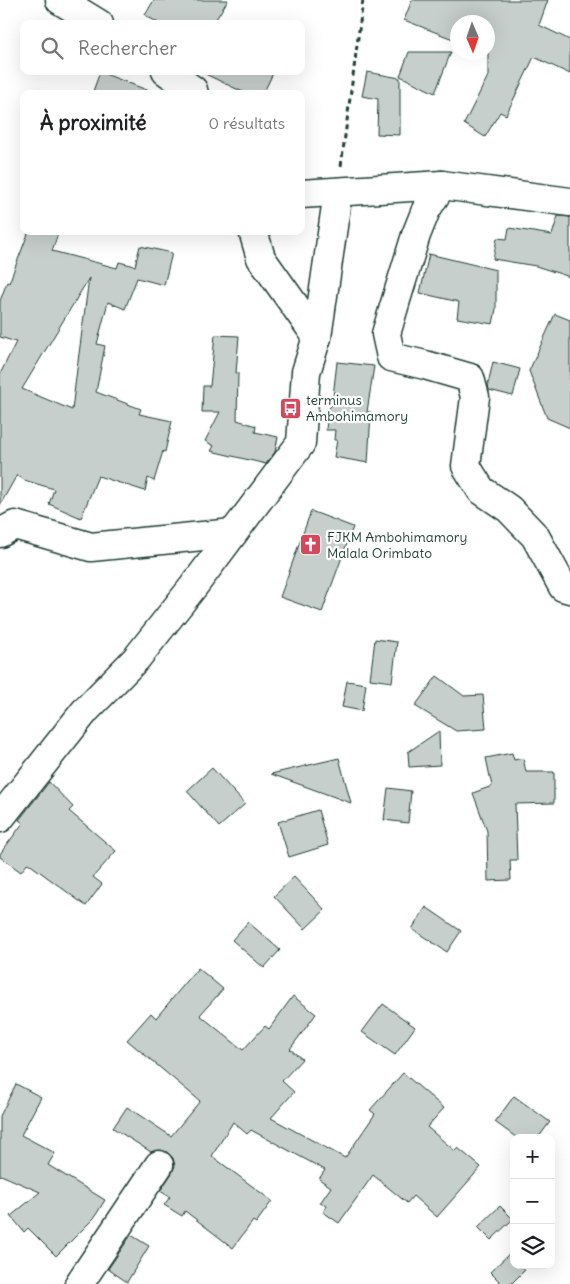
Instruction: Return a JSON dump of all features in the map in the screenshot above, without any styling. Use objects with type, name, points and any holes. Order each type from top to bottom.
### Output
[{"type":"street","points":[[60,0],[92,20]]},
{"type":"street","points":[[172,75],[193,90]]},
{"type":"street","points":[[442,185],[426,210],[416,235],[396,300],[386,334],[391,357],[470,378],[475,397],[466,466],[480,490],[510,509],[535,536],[563,588],[570,590]]},
{"type":"street","points":[[305,194],[442,185],[570,202]]},
{"type":"street","points":[[0,818],[86,710],[142,652],[301,442],[306,372],[317,337],[338,192]]},
{"type":"street","points":[[253,235],[261,258],[317,337]]},
{"type":"street","points":[[5,527],[91,547],[233,533]]},
{"type":"street","points":[[79,1284],[159,1165]]},
{"type":"path","points":[[338,192],[363,0]]},
{"type":"building","points":[[154,0],[228,0],[216,20],[153,20],[145,15]]},
{"type":"building","points":[[412,0],[548,0],[539,25],[570,40],[570,74],[534,57],[506,115],[500,112],[485,137],[464,124],[488,76],[488,60],[495,60],[495,15],[450,15],[450,38],[404,20]]},
{"type":"building","points":[[409,52],[450,52],[435,93],[400,76]]},
{"type":"building","points":[[367,72],[400,78],[400,135],[377,134],[378,99],[362,96]]},
{"type":"building","points":[[99,75],[108,75],[147,90],[93,90]]},
{"type":"building","points":[[207,75],[272,75],[265,90],[239,90]]},
{"type":"building","points":[[558,216],[570,217],[570,277],[536,266],[493,259],[497,238],[507,239],[509,228],[552,235]]},
{"type":"building","points":[[27,235],[58,235],[52,251],[117,268],[119,262],[135,266],[140,246],[172,253],[164,285],[137,278],[125,309],[108,302],[97,344],[105,346],[96,392],[141,409],[139,414],[172,421],[165,452],[163,451],[154,481],[148,478],[145,491],[98,476],[81,518],[49,504],[54,489],[24,480],[17,475],[0,505],[0,374],[16,342],[0,337],[0,301],[7,282],[9,283]],"holes":[[[89,278],[72,410],[22,389]]]},
{"type":"building","points":[[429,254],[496,270],[496,309],[493,324],[457,318],[459,302],[420,293]]},
{"type":"building","points":[[555,314],[570,320],[570,428],[547,418],[529,371]]},
{"type":"building","points":[[215,335],[239,336],[236,373],[238,373],[237,420],[256,426],[255,432],[278,437],[275,452],[266,464],[211,451],[214,446],[205,441],[220,412],[202,412],[203,386],[210,386]]},
{"type":"building","points":[[337,362],[374,366],[367,412],[371,412],[368,463],[334,457],[337,440],[334,440],[335,430],[326,430],[328,409],[332,405]]},
{"type":"building","points":[[493,362],[520,369],[513,396],[489,390],[488,384]]},
{"type":"building","points":[[311,511],[353,527],[322,612],[280,597]]},
{"type":"building","points":[[375,639],[397,642],[392,682],[370,679]]},
{"type":"building","points":[[437,676],[464,696],[483,695],[486,729],[456,731],[415,706]]},
{"type":"building","points":[[347,681],[366,684],[362,711],[342,707]]},
{"type":"building","points":[[439,731],[440,765],[409,767],[408,752]]},
{"type":"building","points":[[512,753],[514,760],[523,758],[526,772],[554,772],[554,803],[515,804],[517,860],[510,860],[511,880],[488,881],[487,831],[473,793],[492,786],[486,758]]},
{"type":"building","points":[[339,758],[351,803],[271,774]]},
{"type":"building","points":[[212,768],[245,804],[219,827],[187,791]]},
{"type":"building","points":[[49,782],[73,807],[69,811],[116,851],[93,877],[102,884],[86,906],[28,863],[21,872],[0,857],[0,854],[23,823],[19,820]]},
{"type":"building","points":[[388,788],[411,791],[408,823],[384,820]]},
{"type":"building","points":[[318,810],[328,845],[289,857],[278,822]]},
{"type":"building","points":[[294,877],[325,910],[305,929],[274,896]]},
{"type":"building","points":[[426,907],[461,931],[447,952],[412,929]]},
{"type":"building","points":[[248,922],[280,950],[264,968],[232,940]]},
{"type":"building","points":[[198,968],[223,989],[200,1015],[243,1050],[265,1026],[269,1029],[293,996],[316,1014],[290,1049],[302,1059],[282,1081],[294,1092],[271,1118],[345,1158],[375,1114],[370,1110],[403,1073],[444,1108],[427,1127],[455,1151],[458,1148],[481,1167],[437,1217],[413,1196],[407,1203],[373,1175],[339,1223],[323,1212],[327,1206],[320,1203],[331,1187],[319,1179],[325,1170],[251,1130],[247,1134],[233,1122],[212,1156],[272,1201],[256,1223],[253,1221],[233,1248],[185,1211],[182,1216],[164,1205],[170,1197],[160,1191],[175,1166],[173,1158],[167,1152],[161,1150],[151,1152],[113,1128],[127,1107],[171,1136],[200,1101],[127,1040],[151,1013],[156,1018]]},
{"type":"building","points":[[383,1004],[415,1027],[395,1055],[362,1032]]},
{"type":"building","points":[[16,1084],[41,1097],[21,1135],[55,1153],[48,1165],[105,1200],[94,1218],[56,1256],[28,1228],[24,1232],[11,1216],[40,1192],[0,1176],[0,1116]]},
{"type":"building","points":[[514,1096],[550,1122],[541,1134],[512,1134],[495,1122]]},
{"type":"building","points":[[500,1206],[510,1216],[510,1222],[491,1240],[478,1227]]},
{"type":"building","points":[[131,1235],[149,1246],[127,1282],[108,1269]]},
{"type":"building","points":[[509,1254],[510,1269],[525,1270],[511,1284],[502,1284],[490,1272]]},
{"type":"place","name":"terminus Ambohimamory","points":[[290,408]]},
{"type":"place","name":"FJKM Ambohimamory Malala Orimbato","points":[[311,545]]}]
